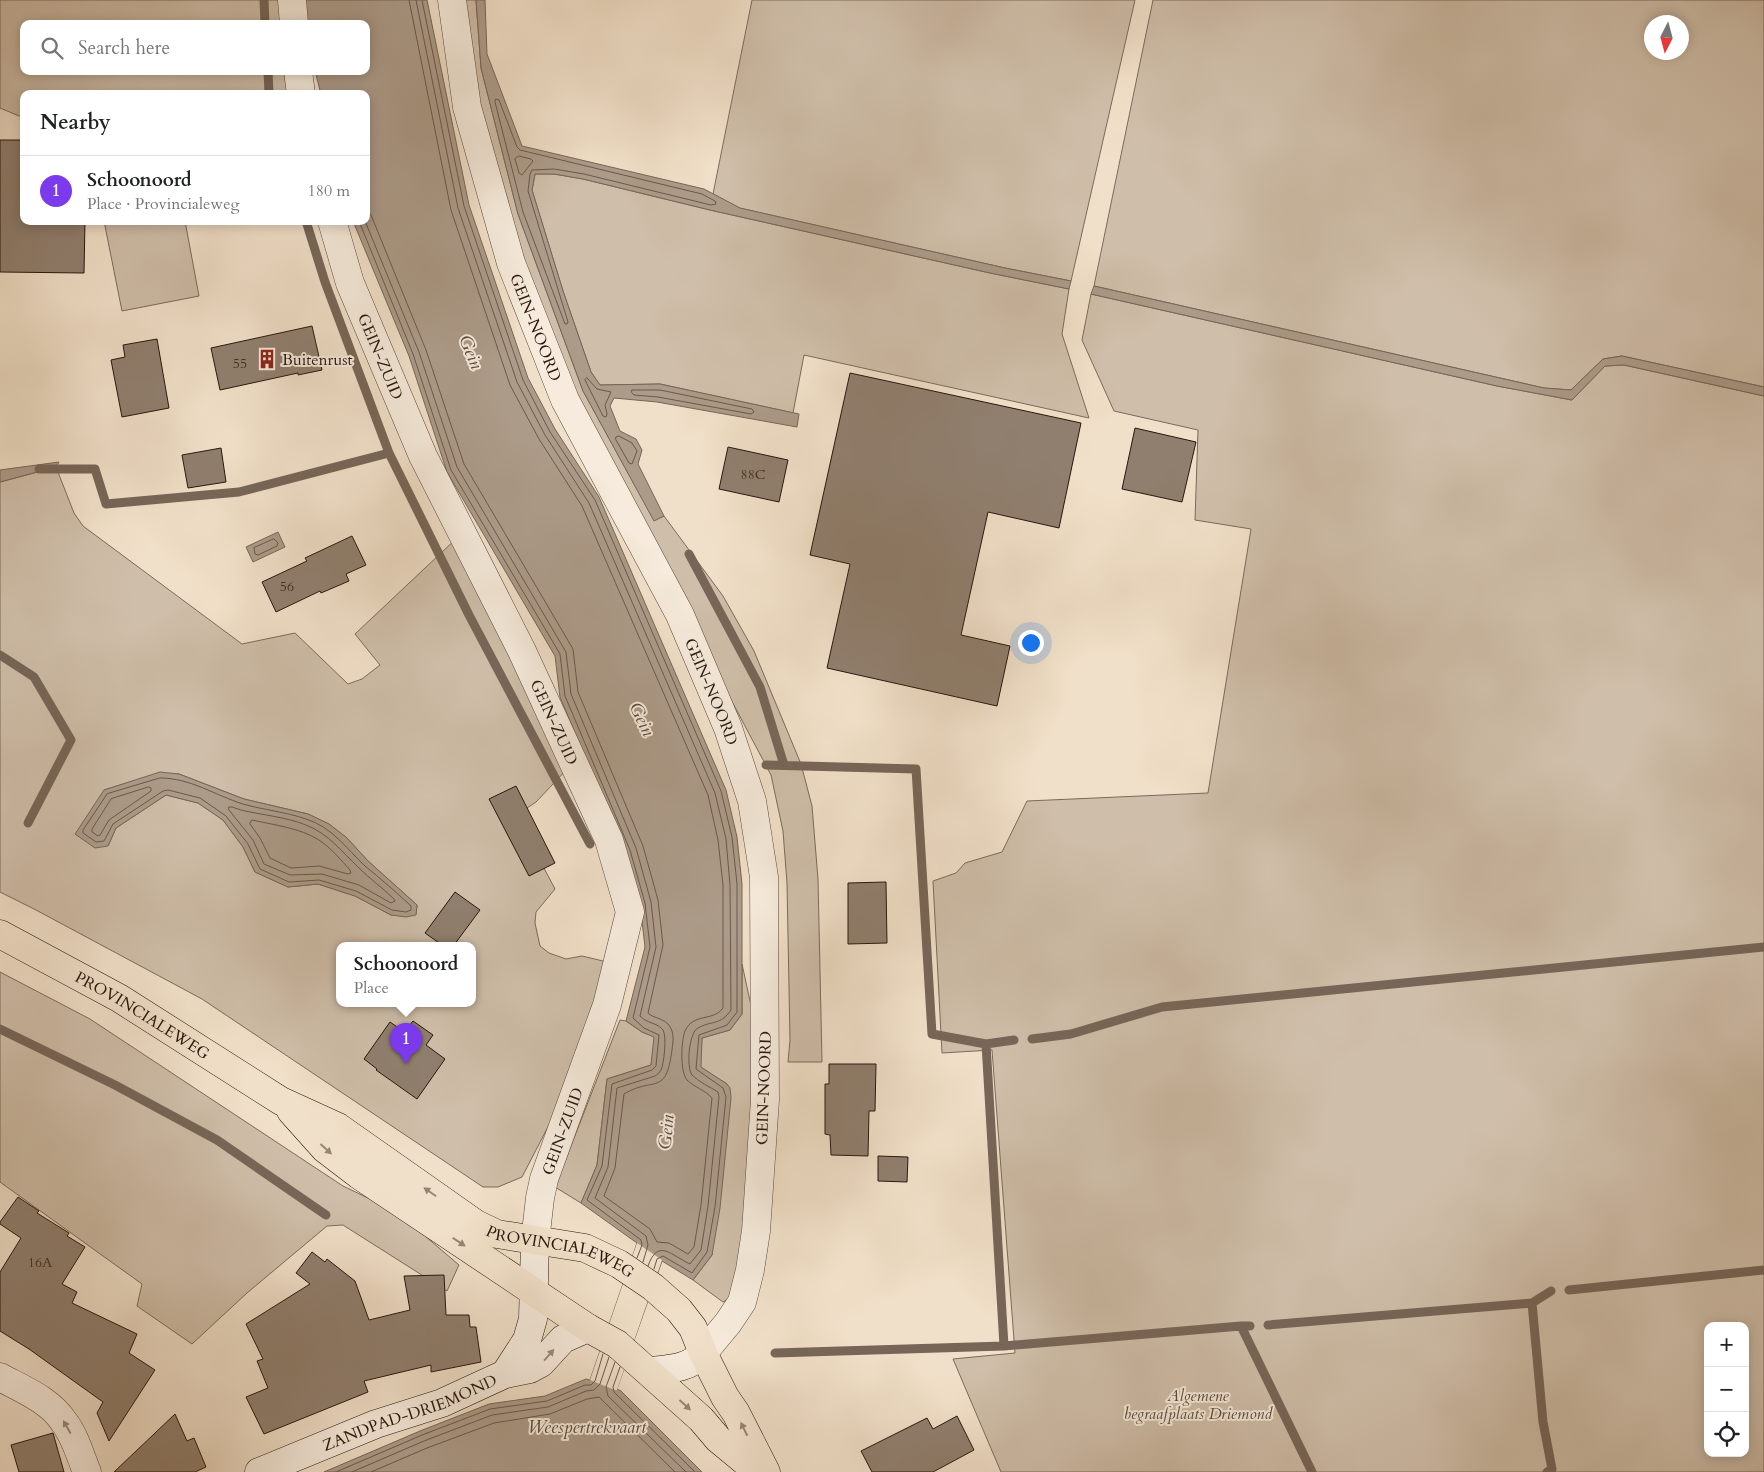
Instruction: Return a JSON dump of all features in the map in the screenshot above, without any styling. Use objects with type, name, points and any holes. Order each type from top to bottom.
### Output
[{"type":"main road","name":"PROVINCIALEWEG","points":[[0,934],[119,998],[281,1101],[338,1127],[476,1224],[497,1234],[585,1248],[628,1269],[653,1287],[679,1310],[693,1328],[725,1397],[736,1413],[766,1472]]},
{"type":"main road","name":"PROVINCIALEWEG","points":[[281,1101],[325,1149],[359,1175],[533,1291],[617,1344],[701,1419],[718,1439],[758,1472]]},
{"type":"street","points":[[292,0],[294,20]]},
{"type":"street","name":"GEIN-NOORD","points":[[452,0],[467,107],[510,263],[565,400],[680,615],[728,728],[752,801],[764,878],[765,1100],[756,1231],[750,1270],[742,1302],[728,1323],[697,1360],[690,1364],[640,1363]]},
{"type":"street","points":[[299,75],[300,90]]},
{"type":"street","name":"GEIN-ZUID","points":[[333,225],[350,283],[423,456],[522,651],[609,840],[630,912],[607,1005],[544,1180],[535,1241]]},
{"type":"street","name":"ZANDPAD-DRIEMOND","points":[[505,1374],[527,1340],[533,1319],[535,1241]]},
{"type":"street","name":"ZANDPAD-DRIEMOND","points":[[259,1472],[376,1424],[442,1403],[505,1374],[530,1369],[541,1363],[563,1339],[596,1332]]},
{"type":"street","points":[[0,1377],[47,1404],[64,1421],[87,1472]]},
{"type":"green space","points":[[0,0],[283,0],[284,20],[20,20],[20,75],[288,75],[290,90],[20,90],[20,116],[0,108]]},
{"type":"green space","points":[[463,0],[476,0],[481,68],[518,214],[583,391],[654,520],[664,516],[723,596],[754,651],[801,764],[812,806],[818,879],[822,1062],[788,1062],[790,1040],[787,883],[783,831],[771,775],[598,449],[535,314],[464,52]]},
{"type":"green space","points":[[752,0],[1135,0],[1071,281],[739,208],[713,194]]},
{"type":"green space","points":[[1153,0],[1764,0],[1764,387],[1622,356],[1603,359],[1571,390],[1544,388],[1094,286]]},
{"type":"green space","points":[[535,174],[554,174],[583,179],[710,210],[1069,289],[1062,334],[1089,418],[804,355],[793,413],[660,384],[600,385],[591,372],[563,291],[532,190]]},
{"type":"green space","points":[[105,225],[186,225],[199,296],[122,311]]},
{"type":"green space","name":"Algemene begraafplaats Driemond","points":[[1091,294],[1497,386],[1572,400],[1605,366],[1624,365],[1764,396],[1764,1472],[1001,1472],[953,1359],[1015,1353],[992,1050],[942,1053],[933,881],[956,873],[965,863],[1002,852],[1027,801],[1208,793],[1251,529],[1195,520],[1198,430],[1114,411],[1082,340]]},
{"type":"green space","points":[[56,467],[74,513],[83,526],[242,644],[295,633],[348,684],[362,679],[380,665],[355,634],[458,537],[569,767],[536,802],[527,808],[526,834],[555,889],[536,912],[535,923],[540,946],[549,953],[566,959],[582,956],[620,965],[611,1005],[522,1177],[498,1187],[483,1187],[202,999],[0,892],[0,482]],"holes":[[[160,773],[179,774],[244,799],[308,814],[329,824],[347,838],[368,861],[417,905],[416,914],[391,915],[355,896],[318,884],[288,887],[255,872],[243,847],[223,820],[198,803],[166,795],[116,828],[108,846],[104,790]]]},
{"type":"green space","points":[[742,964],[760,1047],[745,1223],[732,1297],[723,1302],[693,1280],[712,1255],[727,1084],[700,1067],[702,1038],[730,1030],[742,1014]]},
{"type":"green space","points":[[0,972],[90,1019],[343,1186],[397,1212],[459,1265],[447,1291],[343,1225],[327,1226],[247,1293],[192,1344],[137,1306],[142,1284],[0,1182]]},
{"type":"green space","points":[[620,1020],[626,1021],[642,1032],[655,1037],[651,1065],[607,1079],[597,1165],[581,1203],[555,1187]]},
{"type":"water","points":[[306,0],[427,0],[469,205],[528,378],[555,429],[599,497],[726,790],[737,837],[742,884],[742,1014],[730,1030],[702,1038],[701,1067],[727,1084],[730,1088],[731,1098],[720,1208],[712,1255],[693,1280],[662,1261],[617,1389],[702,1472],[324,1472],[489,1404],[545,1396],[586,1379],[590,1380],[637,1243],[581,1203],[597,1165],[607,1079],[651,1065],[654,1037],[642,1032],[626,1021],[645,947],[640,904],[625,852],[560,697],[555,656],[447,472],[409,356],[355,225],[370,225],[370,90],[320,90],[316,75],[370,75],[370,20],[306,20]]},
{"type":"water","points":[[476,0],[485,0],[487,54],[522,146],[704,189],[740,208],[1005,268],[1071,281],[1069,289],[710,210],[583,179],[554,174],[535,174],[532,190],[563,291],[591,372],[600,385],[660,384],[799,414],[797,427],[657,402],[614,398],[610,406],[620,431],[636,439],[642,450],[638,464],[664,516],[654,521],[583,391],[518,214],[481,68]]},
{"type":"water","points":[[1094,286],[1544,388],[1571,390],[1603,359],[1622,356],[1764,387],[1764,396],[1624,365],[1605,366],[1572,400],[1497,386],[1091,294]]},
{"type":"water","points":[[59,462],[56,467],[0,482],[0,470]]},
{"type":"water","points":[[278,532],[285,547],[253,562],[246,547]]},
{"type":"water","points":[[160,772],[179,774],[244,799],[308,814],[329,824],[347,838],[368,861],[417,905],[416,915],[406,917],[391,915],[355,896],[318,884],[288,887],[255,872],[243,847],[223,820],[198,803],[166,795],[116,828],[108,846],[95,848],[75,834],[104,790]]},
{"type":"pier","points":[[637,1243],[662,1260],[617,1390],[615,1390],[590,1380]]},
{"type":"building","points":[[0,140],[20,140],[20,225],[85,225],[84,273],[0,272]]},
{"type":"building","name":"Buitenrust","points":[[312,326],[322,370],[298,375],[298,373],[220,390],[211,348]]},
{"type":"building","points":[[157,339],[169,408],[122,417],[111,360],[125,357],[123,345]]},
{"type":"building","points":[[850,373],[1081,423],[1059,528],[988,512],[961,635],[1010,646],[997,706],[827,668],[850,564],[810,555]]},
{"type":"building","points":[[1135,428],[1196,442],[1182,502],[1122,489]]},
{"type":"building","points":[[728,447],[788,460],[779,502],[719,489]]},
{"type":"building","points":[[221,448],[226,482],[188,488],[182,455]]},
{"type":"building","points":[[352,536],[366,565],[346,574],[349,581],[321,593],[320,591],[276,612],[262,582],[307,561],[305,558]]},
{"type":"building","points":[[516,786],[555,863],[529,876],[489,799]]},
{"type":"building","points":[[886,882],[887,943],[848,944],[848,883]]},
{"type":"building","points":[[455,892],[480,910],[456,942],[438,942],[425,933]]},
{"type":"building","points":[[413,1021],[433,1035],[426,1045],[445,1059],[417,1099],[376,1070],[364,1059],[390,1022],[405,1031]]},
{"type":"building","points":[[829,1064],[876,1064],[875,1111],[869,1111],[868,1156],[831,1155],[830,1135],[825,1134],[825,1084],[829,1084]]},
{"type":"building","points":[[878,1156],[908,1157],[907,1182],[878,1181]]},
{"type":"building","points":[[18,1197],[39,1211],[37,1213],[69,1233],[67,1236],[85,1247],[62,1284],[77,1292],[72,1303],[137,1334],[129,1353],[155,1370],[109,1441],[97,1413],[103,1402],[29,1349],[0,1331],[0,1272],[21,1238],[0,1224],[0,1222]]},
{"type":"building","points":[[312,1252],[325,1262],[327,1259],[355,1281],[369,1320],[410,1310],[404,1276],[444,1275],[446,1315],[469,1315],[470,1327],[476,1327],[481,1362],[431,1372],[431,1365],[364,1381],[368,1392],[264,1434],[246,1397],[268,1388],[257,1361],[263,1359],[246,1324],[310,1284],[296,1273]]},
{"type":"building","points":[[175,1414],[187,1441],[194,1438],[206,1467],[195,1472],[114,1472]]},
{"type":"building","points":[[957,1416],[974,1450],[933,1472],[872,1472],[861,1451],[927,1418],[933,1429]]},
{"type":"building","points":[[53,1433],[64,1472],[19,1472],[11,1445]]},
{"type":"waterway","points":[[264,0],[265,20]]},
{"type":"waterway","points":[[268,75],[269,90]]},
{"type":"waterway","points":[[307,225],[325,282],[389,453],[469,615],[590,844]]},
{"type":"waterway","points":[[39,469],[95,469],[106,504],[239,492],[389,453]]},
{"type":"waterway","points":[[689,554],[760,687],[784,765]]},
{"type":"waterway","points":[[0,655],[34,677],[71,740],[28,823]]},
{"type":"waterway","points":[[766,765],[916,769],[932,1034],[986,1044],[1014,1040]]},
{"type":"waterway","points":[[1032,1039],[1071,1034],[1162,1007],[1764,947]]},
{"type":"waterway","points":[[0,1029],[115,1085],[217,1140],[326,1215]]},
{"type":"waterway","points":[[986,1044],[1004,1346]]},
{"type":"waterway","points":[[1569,1290],[1764,1270]]},
{"type":"waterway","points":[[1268,1325],[1532,1303],[1551,1291]]},
{"type":"waterway","points":[[1532,1303],[1543,1422],[1552,1469],[1547,1472]]},
{"type":"waterway","points":[[1241,1326],[1312,1472]]},
{"type":"waterway","points":[[775,1353],[1004,1346],[1250,1326]]},
{"type":"place","name":"Buitenrust","points":[[267,359]]},
{"type":"place","name":"Schoonoord","points":[[406,1064]]},
{"type":"water label","name":"Gein","points":[[471,352]]},
{"type":"water label","name":"Gein","points":[[642,719]]},
{"type":"water label","name":"Gein","points":[[666,1132]]},
{"type":"water label","name":"Weespertrekvaart","points":[[587,1427]]}]
